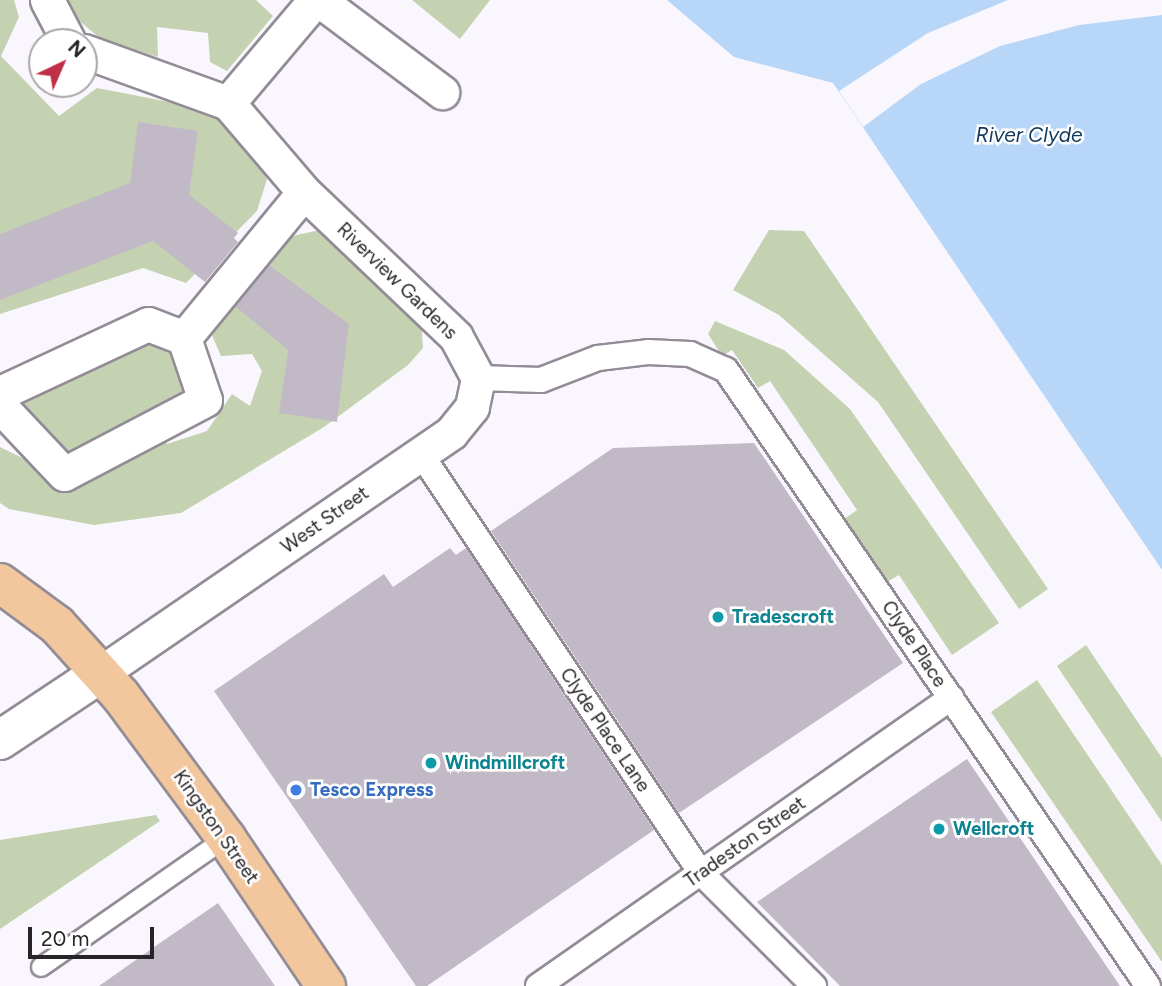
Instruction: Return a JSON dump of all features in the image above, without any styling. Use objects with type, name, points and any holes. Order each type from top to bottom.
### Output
[{"type":"main road","name":"Kingston Street","points":[[0,583],[57,625],[101,673],[226,838],[326,986]]},
{"type":"street","points":[[47,0],[62,28]]},
{"type":"street","points":[[98,56],[229,103],[317,0],[442,92]]},
{"type":"street","name":"Riverview Gardens","points":[[229,103],[304,192],[456,337],[478,378]]},
{"type":"street","points":[[184,338],[304,192]]},
{"type":"street","points":[[0,393],[148,324],[184,338]]},
{"type":"street","points":[[0,406],[64,474],[205,400],[184,338]]},
{"type":"street","name":"Clyde Place","points":[[478,378],[541,380],[598,358],[648,352],[690,354],[726,370],[1148,986]]},
{"type":"street","name":"West Street","points":[[0,740],[422,454],[464,420],[477,394],[478,378]]},
{"type":"street","name":"Clyde Place Lane","points":[[422,454],[701,873],[814,986]]},
{"type":"street","name":"Tradeston Street","points":[[538,986],[951,698]]},
{"type":"lane","points":[[41,967],[226,838]]},
{"type":"green space","points":[[0,0],[14,0],[19,17],[1,56],[28,84],[28,98],[42,98],[59,116],[83,98],[98,98],[98,88],[206,109],[230,120],[250,145],[267,179],[257,211],[186,283],[143,268],[0,314]]},
{"type":"green space","points":[[65,0],[256,0],[273,16],[227,71],[210,62],[208,33],[157,27],[158,57],[102,40],[98,37],[98,28],[88,28],[69,12]]},
{"type":"green space","points":[[412,0],[490,0],[460,39]]},
{"type":"green space","points":[[325,229],[421,320],[423,348],[408,365],[324,427],[181,513],[94,525],[9,509],[0,503],[0,447],[45,469],[11,368],[168,316],[198,397],[155,414],[167,444],[207,431],[232,394],[250,406],[262,371],[252,354],[221,356],[201,310],[256,251],[292,236]]},
{"type":"green space","points":[[769,230],[804,231],[1048,589],[1019,609],[878,402],[779,315],[733,290]]},
{"type":"green space","points":[[715,321],[784,350],[850,409],[999,623],[952,655],[899,575],[883,584],[840,522],[857,510],[770,381],[758,388],[732,350],[722,356],[708,334]]},
{"type":"green space","points":[[1086,645],[1162,758],[1162,822],[1057,666]]},
{"type":"green space","points":[[1037,680],[1162,865],[1162,962],[991,712]]},
{"type":"green space","points":[[156,815],[160,821],[0,929],[0,840]]},
{"type":"water","name":"River Clyde","points":[[667,0],[1162,0],[1162,570],[833,83],[734,57]]},
{"type":"pier","points":[[1008,0],[1162,0],[1162,15],[1079,25],[1000,46],[921,84],[863,127],[839,91],[928,33]]},
{"type":"building","points":[[138,122],[198,131],[189,195],[238,233],[234,238],[238,242],[205,282],[153,241],[0,300],[0,234],[130,183]]},
{"type":"building","points":[[269,265],[349,324],[337,422],[279,413],[288,350],[235,306]]},
{"type":"building","name":"Tradescroft","points":[[754,443],[903,663],[679,813],[491,531],[613,448]]},
{"type":"building","name":"Windmillcroft","points":[[450,548],[456,555],[466,548],[654,830],[427,986],[416,986],[214,691],[384,574],[393,587]]},
{"type":"building","name":"Wellcroft","points":[[967,759],[1120,986],[840,986],[757,902]]},
{"type":"building","points":[[218,903],[275,986],[99,986],[157,945]]},
{"type":"place","name":"Tradescroft","points":[[718,617]]},
{"type":"place","name":"Windmillcroft","points":[[431,763]]},
{"type":"place","name":"Tesco Express","points":[[296,790]]},
{"type":"place","name":"Wellcroft","points":[[939,829]]}]
